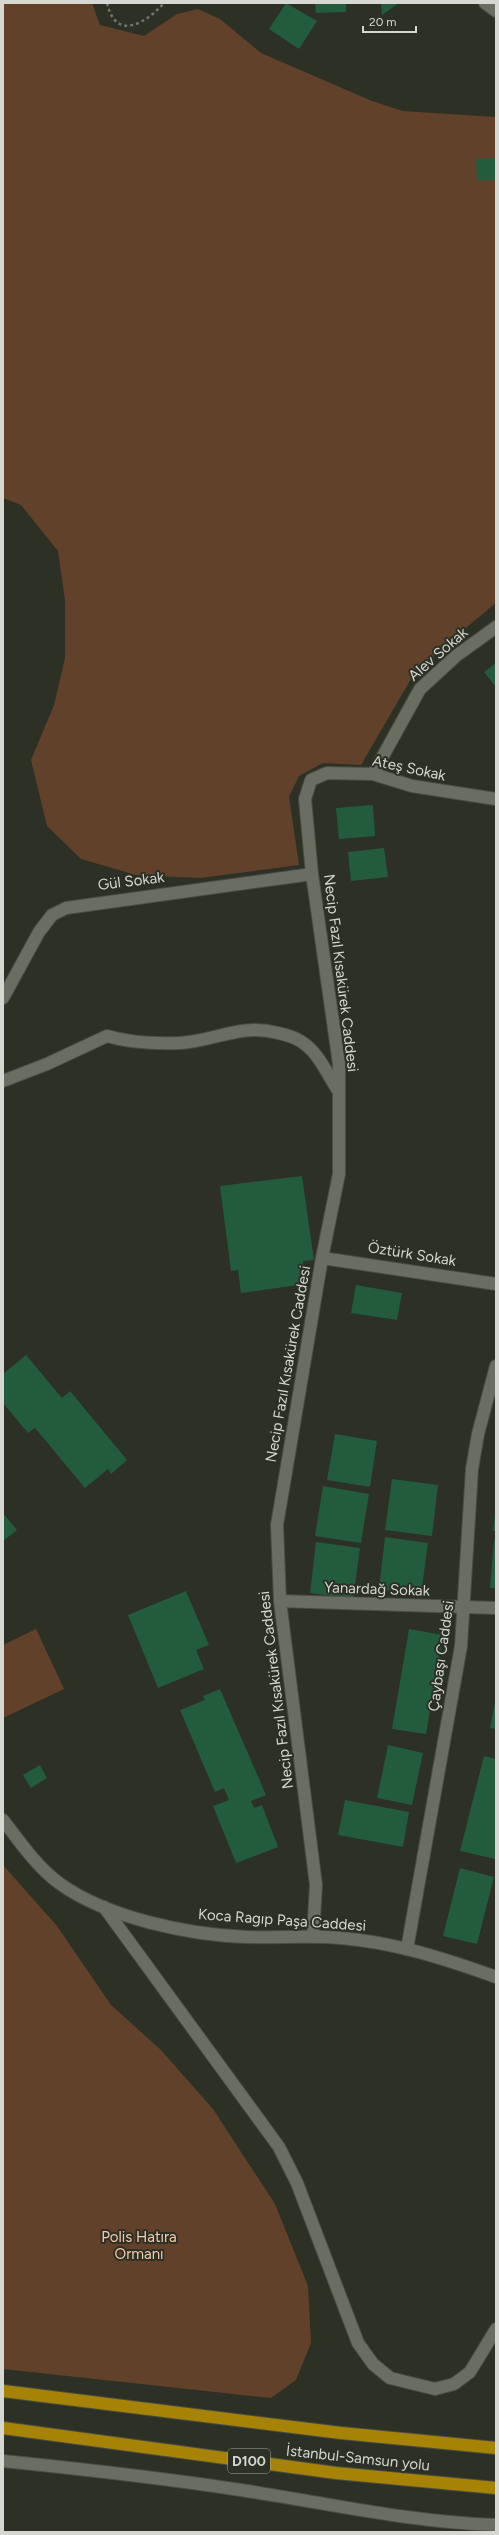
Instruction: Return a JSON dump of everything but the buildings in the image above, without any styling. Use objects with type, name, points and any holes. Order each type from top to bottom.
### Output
[{"type":"highway","name":"İstanbul-Samsun yolu","points":[[3,2391],[341,2433],[496,2448]]},
{"type":"highway","name":"İstanbul-Samsun yolu","points":[[3,2428],[336,2473],[496,2488]]},
{"type":"street","points":[[485,3],[496,12]]},
{"type":"street","name":"Alev Sokak","points":[[373,774],[420,688],[456,656],[496,627]]},
{"type":"street","name":"Ateş Sokak","points":[[305,799],[311,780],[327,773],[373,774],[412,786],[496,799]]},
{"type":"street","name":"Necip Fazıl Kısakürek Caddesi","points":[[305,799],[312,874],[338,1064],[339,1174],[322,1258],[277,1525],[280,1601],[316,1885],[313,1936]]},
{"type":"street","name":"Gül Sokak","points":[[3,998],[39,932],[52,915],[66,908],[312,874]]},
{"type":"street","points":[[3,1081],[47,1064],[107,1036],[131,1043],[180,1043],[202,1040],[228,1032],[256,1029],[290,1036],[306,1045],[316,1055],[339,1092]]},
{"type":"street","name":"Öztürk Sokak","points":[[322,1258],[496,1284]]},
{"type":"street","name":"Çaybaşı Caddesi","points":[[407,1949],[451,1703],[465,1608],[472,1469],[478,1434],[496,1366]]},
{"type":"street","name":"Yanardağ Sokak","points":[[280,1601],[496,1608]]},
{"type":"street","name":"Koca Ragıp Paşa Caddesi","points":[[3,1820],[26,1850],[59,1883],[104,1906],[142,1919],[210,1934],[246,1937],[313,1936],[341,1938],[407,1949],[496,1976]]},
{"type":"street","points":[[104,1906],[279,2147],[297,2183],[358,2343],[373,2364],[390,2378],[412,2385],[435,2389],[454,2384],[470,2372],[496,2332]]},
{"type":"street","points":[[3,2461],[241,2490],[344,2509],[448,2524],[496,2525]]},
{"type":"path","points":[[107,3],[109,12],[117,22],[125,26],[138,25],[152,16],[164,3]]},
{"type":"green space","points":[[3,3],[92,3],[100,25],[144,36],[177,14],[198,9],[220,19],[261,53],[372,101],[403,111],[496,117],[496,603],[450,641],[411,679],[361,765],[323,763],[299,776],[289,797],[299,865],[200,878],[136,875],[81,859],[47,826],[31,760],[54,705],[65,658],[65,600],[58,551],[21,505],[3,498]]},
{"type":"green space","points":[[36,1629],[64,1689],[3,1718],[3,1645]]},
{"type":"green space","name":"Polis Hatıra Ormanı","points":[[3,1865],[57,1926],[111,2005],[161,2050],[213,2109],[275,2204],[308,2286],[311,2343],[296,2380],[271,2398],[3,2369]]}]
